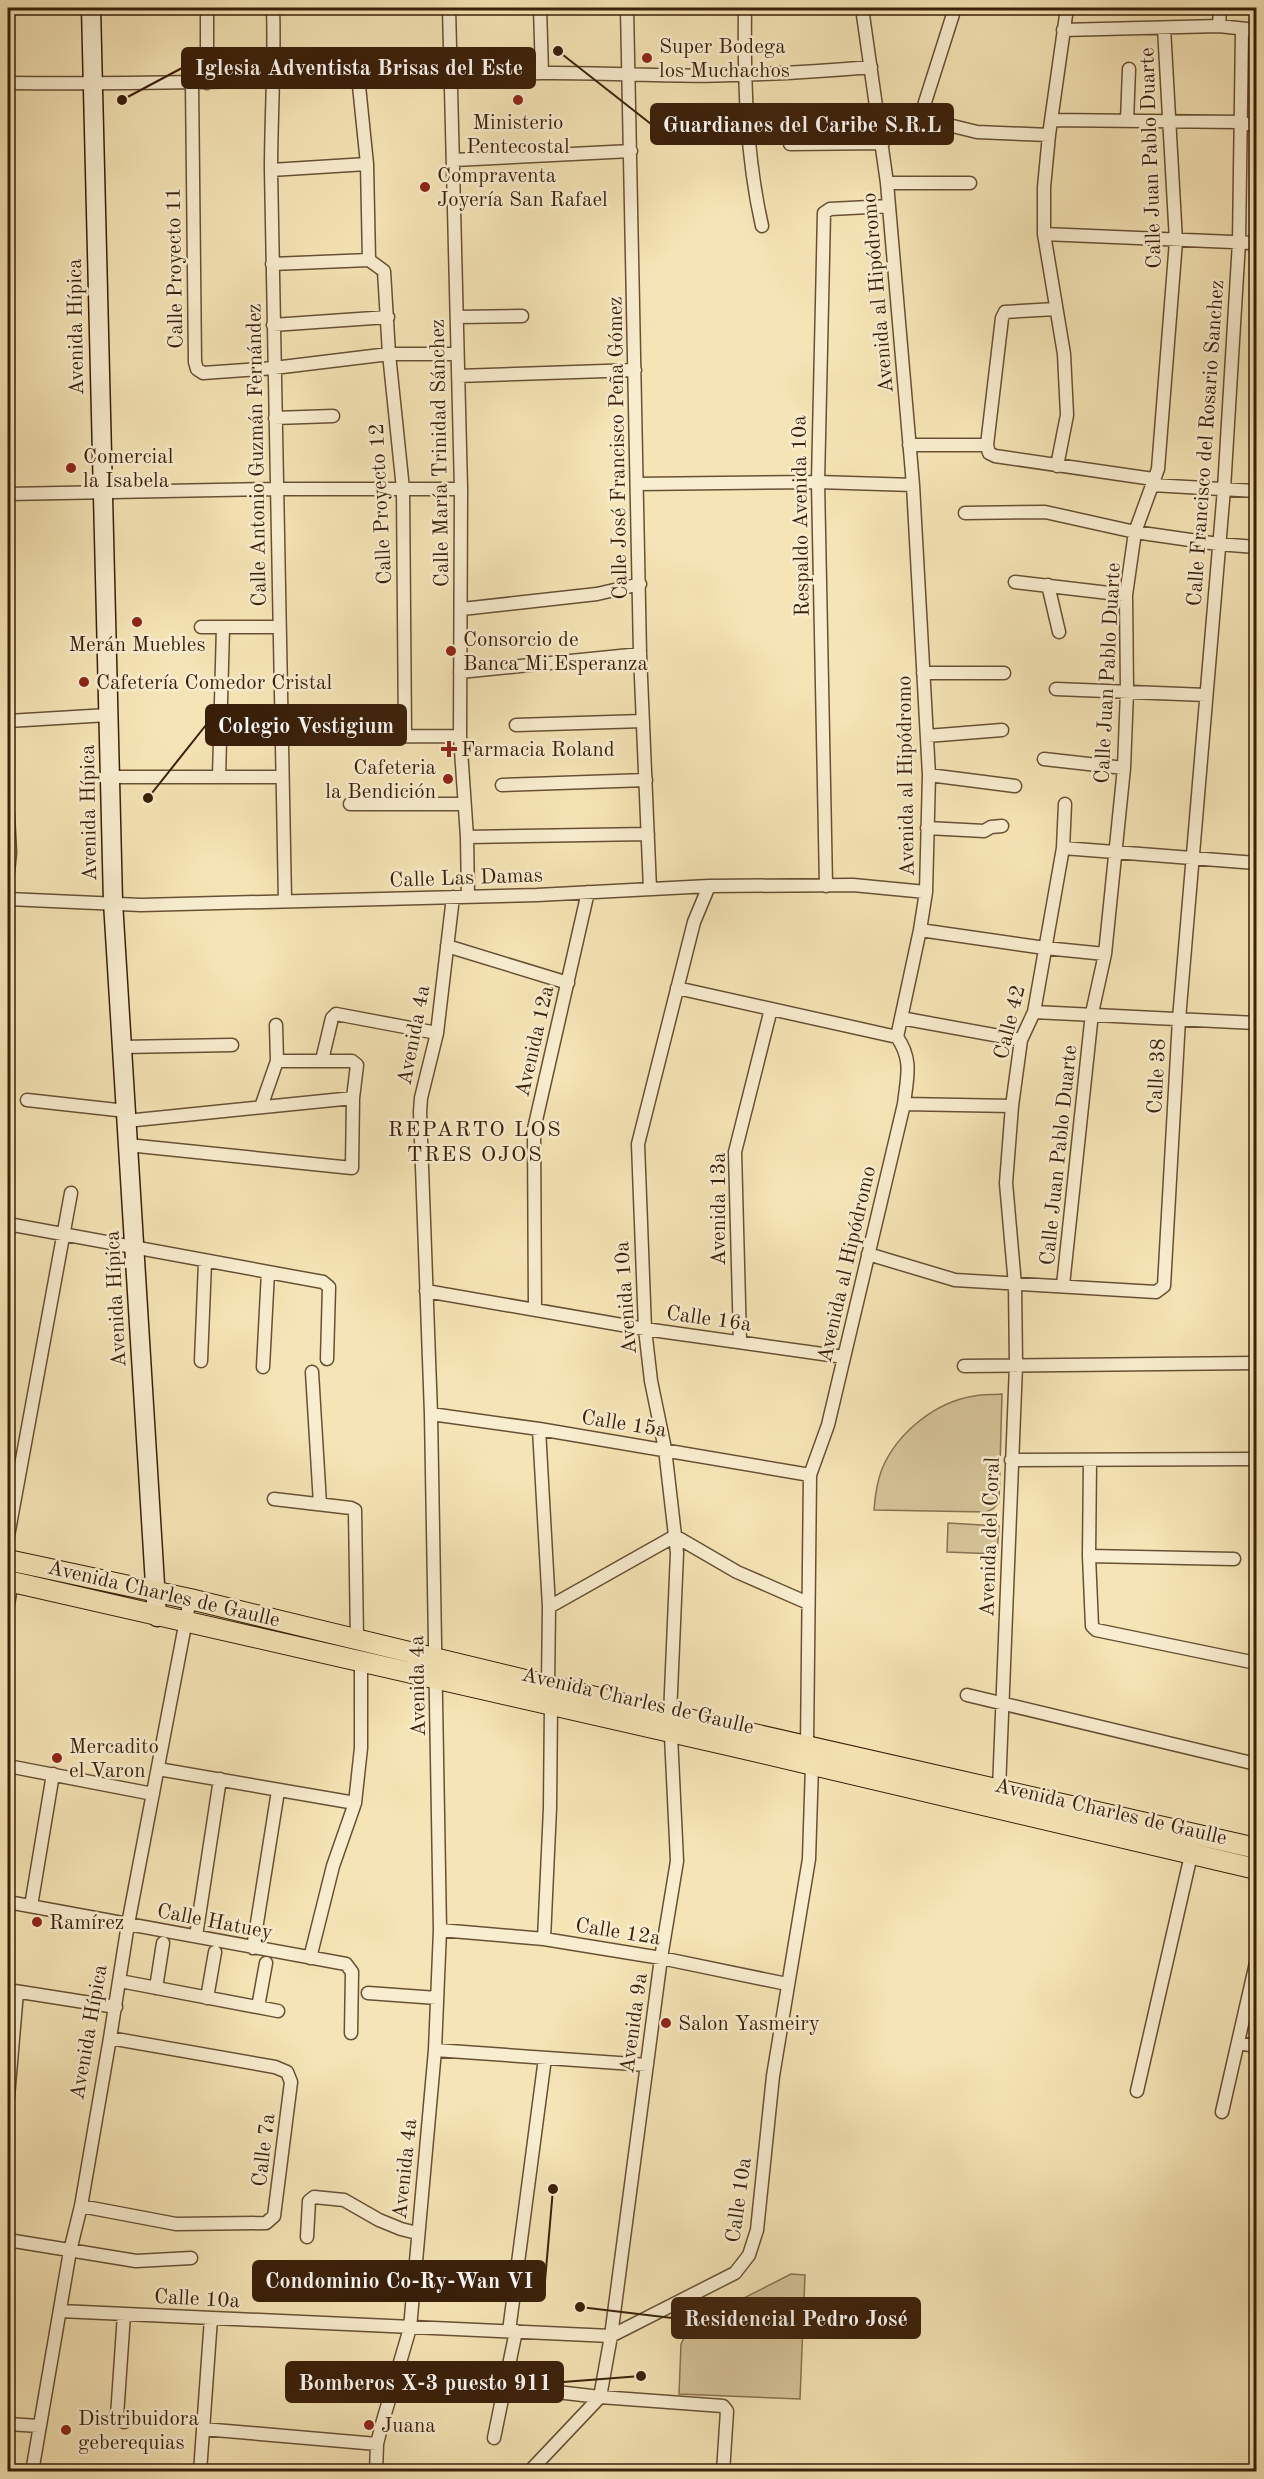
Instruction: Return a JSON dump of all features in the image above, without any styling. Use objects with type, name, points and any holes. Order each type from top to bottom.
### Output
[{"type":"main road","name":"Avenida Charles de Gaulle","points":[[8,1560],[190,1599],[436,1658],[550,1695],[670,1724],[812,1765],[1257,1869]]},
{"type":"main road","name":"Avenida Charles de Gaulle","points":[[10,1582],[436,1679],[550,1695]]},
{"type":"main road","name":"Avenida Charles de Gaulle","points":[[670,1724],[807,1745],[1257,1848]]},
{"type":"street","name":"Avenida Hípica","points":[[91,8],[101,491],[113,903],[157,1617]]},
{"type":"street","points":[[207,8],[207,83]]},
{"type":"street","name":"Calle Antonio Guzmán Fernández","points":[[273,8],[272,264],[285,901]]},
{"type":"street","name":"Calle María Trinidad Sánchez","points":[[449,8],[461,489],[460,736],[467,837],[468,897]]},
{"type":"street","points":[[540,8],[542,73]]},
{"type":"street","name":"Calle José Francisco Peña Gómez","points":[[627,8],[640,654],[650,889]]},
{"type":"street","points":[[745,8],[744,74],[754,193],[762,226]]},
{"type":"street","name":"Avenida al Hipódromo","points":[[807,1745],[810,1475],[828,1425],[904,1104],[908,1063],[906,1050],[897,1037],[926,892],[929,775],[913,485],[883,143],[862,8]]},
{"type":"street","points":[[920,118],[955,8]]},
{"type":"street","points":[[1057,466],[1067,416],[1064,354],[1044,234],[1049,135],[1067,8]]},
{"type":"street","points":[[1220,8],[1220,26]]},
{"type":"street","points":[[1063,30],[1220,26],[1257,30]]},
{"type":"street","name":"Calle Juan Pablo Duarte","points":[[1063,1286],[1092,1013],[1105,954],[1124,768],[1127,692],[1126,595],[1135,532],[1158,469],[1176,241],[1164,28]]},
{"type":"street","name":"Calle Francisco del Rosario Sanchez","points":[[1194,859],[1224,489],[1239,242],[1242,30]]},
{"type":"street","points":[[8,83],[207,83],[358,76],[450,77],[542,73],[733,75],[872,67]]},
{"type":"street","points":[[1127,121],[1129,69]]},
{"type":"street","points":[[272,264],[369,260],[367,164],[358,76]]},
{"type":"street","name":"Calle Proyecto 11","points":[[192,83],[195,362],[197,369],[203,373],[274,368],[389,354],[458,354]]},
{"type":"street","points":[[879,113],[920,118],[977,132],[1049,135]]},
{"type":"street","points":[[1051,120],[1239,122],[1257,126]]},
{"type":"street","points":[[790,144],[883,143]]},
{"type":"street","points":[[454,159],[631,151]]},
{"type":"street","points":[[271,170],[367,164]]},
{"type":"street","points":[[887,183],[970,183]]},
{"type":"street","name":"Respaldo Avenida 10a","points":[[826,886],[818,482],[824,213],[830,209],[889,206]]},
{"type":"street","points":[[1044,234],[1257,243]]},
{"type":"street","name":"Calle Proyecto 12","points":[[369,260],[384,271],[389,354],[403,489],[405,736]]},
{"type":"street","points":[[988,449],[1002,318],[1005,312],[1056,309]]},
{"type":"street","points":[[457,317],[522,316]]},
{"type":"street","points":[[273,325],[388,317]]},
{"type":"street","points":[[458,376],[635,370]]},
{"type":"street","points":[[275,418],[333,416]]},
{"type":"street","points":[[909,445],[988,449],[995,456],[1152,482],[1257,491]]},
{"type":"street","points":[[637,484],[818,482],[913,485]]},
{"type":"street","points":[[8,494],[276,489],[461,489]]},
{"type":"street","points":[[965,513],[1045,512],[1135,532],[1257,547]]},
{"type":"street","points":[[1015,582],[1126,595]]},
{"type":"street","points":[[462,609],[597,594],[640,584]]},
{"type":"street","points":[[1048,585],[1059,632]]},
{"type":"street","points":[[201,627],[278,627]]},
{"type":"street","points":[[219,777],[223,627]]},
{"type":"street","points":[[460,672],[640,654]]},
{"type":"street","points":[[923,673],[1004,673]]},
{"type":"street","points":[[1056,689],[1206,695]]},
{"type":"street","points":[[8,721],[108,715]]},
{"type":"street","points":[[516,725],[643,721]]},
{"type":"street","points":[[927,736],[1002,730]]},
{"type":"street","points":[[281,737],[460,736]]},
{"type":"street","points":[[1044,759],[1124,768]]},
{"type":"street","points":[[929,775],[1015,786]]},
{"type":"street","points":[[110,777],[282,777]]},
{"type":"street","points":[[502,785],[646,780]]},
{"type":"street","points":[[350,804],[464,804]]},
{"type":"street","name":"Calle 42","points":[[1016,1285],[1006,1183],[1012,1106],[1021,1040],[1034,1012],[1063,848],[1065,804]]},
{"type":"street","points":[[8,816],[10,853],[8,872]]},
{"type":"street","points":[[927,828],[984,831],[991,827],[1002,826]]},
{"type":"street","points":[[467,837],[648,834]]},
{"type":"street","points":[[1063,848],[1257,863]]},
{"type":"street","name":"Calle 38","points":[[1063,1286],[1156,1292],[1164,1286],[1179,1019],[1194,859]]},
{"type":"street","name":"Calle Las Damas","points":[[8,899],[141,905],[468,897],[709,886],[853,885],[926,892]]},
{"type":"street","name":"Avenida 10a","points":[[670,1724],[677,1553],[664,1449],[651,1381],[645,1329],[638,1144],[694,922],[709,886]]},
{"type":"street","name":"Avenida 12a","points":[[536,1309],[534,1129],[588,892]]},
{"type":"street","name":"Avenida 4a","points":[[376,2472],[377,2444],[410,2328],[435,2050],[440,1930],[436,1658],[431,1414],[420,1112],[421,1098],[437,1033],[453,897]]},
{"type":"street","points":[[920,930],[1105,954]]},
{"type":"street","points":[[447,946],[568,983]]},
{"type":"street","points":[[677,988],[897,1037]]},
{"type":"street","name":"Avenida 13a","points":[[740,1341],[735,1152],[771,1009]]},
{"type":"street","points":[[1034,1012],[1092,1013],[1257,1023]]},
{"type":"street","points":[[322,1060],[336,1014],[437,1033]]},
{"type":"street","points":[[901,1018],[1021,1040]]},
{"type":"street","points":[[261,1107],[277,1061],[276,1024]]},
{"type":"street","points":[[122,1047],[232,1045]]},
{"type":"street","points":[[128,1145],[352,1168],[355,1063],[322,1060],[277,1061]]},
{"type":"street","points":[[27,1100],[126,1116],[353,1098]]},
{"type":"street","points":[[904,1104],[1012,1106]]},
{"type":"street","points":[[8,1536],[71,1192]]},
{"type":"street","points":[[8,1224],[323,1282],[329,1287],[327,1359]]},
{"type":"street","points":[[868,1254],[955,1280],[1063,1286]]},
{"type":"street","points":[[201,1361],[205,1262]]},
{"type":"street","points":[[263,1366],[267,1272]]},
{"type":"street","name":"Avenida del Coral","points":[[999,1789],[1016,1365],[1016,1285]]},
{"type":"street","name":"Calle 16a","points":[[426,1291],[645,1329],[844,1357]]},
{"type":"street","points":[[964,1366],[1257,1363]]},
{"type":"street","points":[[312,1372],[320,1504]]},
{"type":"street","name":"Calle 15a","points":[[431,1414],[664,1449],[810,1475]]},
{"type":"street","points":[[539,1429],[549,1607],[550,1695],[550,1808],[544,1939]]},
{"type":"street","points":[[1011,1460],[1257,1459]]},
{"type":"street","points":[[1090,1461],[1091,1621],[1096,1630],[1257,1663]]},
{"type":"street","points":[[274,1499],[355,1510],[357,1640]]},
{"type":"street","points":[[549,1607],[675,1536],[737,1572],[808,1603]]},
{"type":"street","points":[[1089,1556],[1234,1559]]},
{"type":"street","points":[[8,1604],[10,1582]]},
{"type":"street","name":"Avenida Hípica","points":[[32,2472],[70,2251],[81,2206],[111,2038],[128,1924],[190,1599]]},
{"type":"street","points":[[310,1958],[333,1866],[355,1803],[361,1748],[361,1663]]},
{"type":"street","points":[[967,1695],[1257,1764]]},
{"type":"street","name":"Avenida 9a","points":[[600,2397],[611,2336],[661,1958],[677,1861],[670,1724]]},
{"type":"street","name":"Calle 10a","points":[[60,2311],[611,2336],[735,2273],[749,2255],[757,2230],[773,2076],[811,1847],[812,1765]]},
{"type":"street","points":[[8,1766],[153,1794]]},
{"type":"street","points":[[158,1768],[355,1803]]},
{"type":"street","points":[[31,1906],[53,1774]]},
{"type":"street","points":[[196,1936],[220,1779]]},
{"type":"street","points":[[253,1948],[278,1791]]},
{"type":"street","points":[[1137,2091],[1191,1854]]},
{"type":"street","name":"Calle Hatuey","points":[[8,1902],[346,1964],[352,1972],[351,2033]]},
{"type":"street","name":"Calle 12a","points":[[440,1930],[544,1939],[661,1958],[787,1984]]},
{"type":"street","points":[[156,1988],[163,1943]]},
{"type":"street","points":[[207,1998],[215,1952]]},
{"type":"street","points":[[258,2007],[266,1963]]},
{"type":"street","points":[[1222,2112],[1256,1963]]},
{"type":"street","points":[[120,1981],[278,2011]]},
{"type":"street","points":[[8,2097],[12,1991],[116,2007]]},
{"type":"street","points":[[368,1993],[437,1998]]},
{"type":"street","name":"Calle 7a","points":[[81,2206],[176,2224],[266,2223],[274,2216],[291,2082],[287,2072],[275,2067],[111,2038]]},
{"type":"street","points":[[1238,2043],[1257,2046]]},
{"type":"street","points":[[435,2050],[647,2065]]},
{"type":"street","points":[[494,2438],[513,2331],[545,2058]]},
{"type":"street","points":[[307,2236],[309,2201],[314,2197],[344,2200],[379,2220],[417,2233]]},
{"type":"street","points":[[8,2240],[136,2261],[191,2258]]},
{"type":"street","points":[[124,2314],[117,2416],[124,2422]]},
{"type":"street","points":[[200,2472],[211,2318]]},
{"type":"street","points":[[505,2386],[726,2408],[723,2472]]},
{"type":"street","points":[[529,2472],[600,2397]]},
{"type":"street","points":[[8,2424],[39,2426]]},
{"type":"street","points":[[203,2429],[377,2444]]},
{"type":"shaded area","points":[[1002,1394],[999,1502],[993,1509],[986,1512],[874,1510],[876,1489],[882,1469],[897,1443],[919,1421],[959,1399]]},
{"type":"shaded area","points":[[948,1523],[999,1526],[997,1554],[947,1552]]},
{"type":"shaded area","points":[[791,2274],[805,2275],[800,2399],[679,2394],[681,2344],[691,2325]]},
{"type":"place","name":"Guardianes del Caribe S.R.L","points":[[558,51]]},
{"type":"place","name":"Super Bodega los Muchachos","points":[[647,58]]},
{"type":"place","name":"Iglesia Adventista Brisas del Este","points":[[122,100]]},
{"type":"place","name":"Ministerio Pentecostal","points":[[518,100]]},
{"type":"place","name":"Compraventa Joyería San Rafael","points":[[425,187]]},
{"type":"place","name":"Comercial la Isabela","points":[[71,468]]},
{"type":"place","name":"Merán Muebles","points":[[137,622]]},
{"type":"place","name":"Consorcio de Banca Mi Esperanza","points":[[451,651]]},
{"type":"place","name":"Cafetería Comedor Cristal","points":[[84,682]]},
{"type":"place","name":"Farmacia Roland","points":[[449,749]]},
{"type":"place","name":"Cafeteria la Bendición","points":[[448,779]]},
{"type":"place","name":"Colegio Vestigium","points":[[148,798]]},
{"type":"place","name":"Mercadito el Varon","points":[[57,1758]]},
{"type":"place","name":"Ramírez","points":[[37,1922]]},
{"type":"place","name":"Salon Yasmeiry","points":[[666,2023]]},
{"type":"place","name":"Condominio Co-Ry-Wan VI","points":[[553,2189]]},
{"type":"place","name":"Residencial Pedro José","points":[[580,2307]]},
{"type":"place","name":"Bomberos X-3 puesto 911","points":[[641,2376]]},
{"type":"place","name":"Juana","points":[[369,2425]]},
{"type":"place","name":"Distribuidora geberequias","points":[[66,2430]]},
{"type":"district","name":"REPARTO LOS TRES OJOS","points":[[475,1140]]}]
